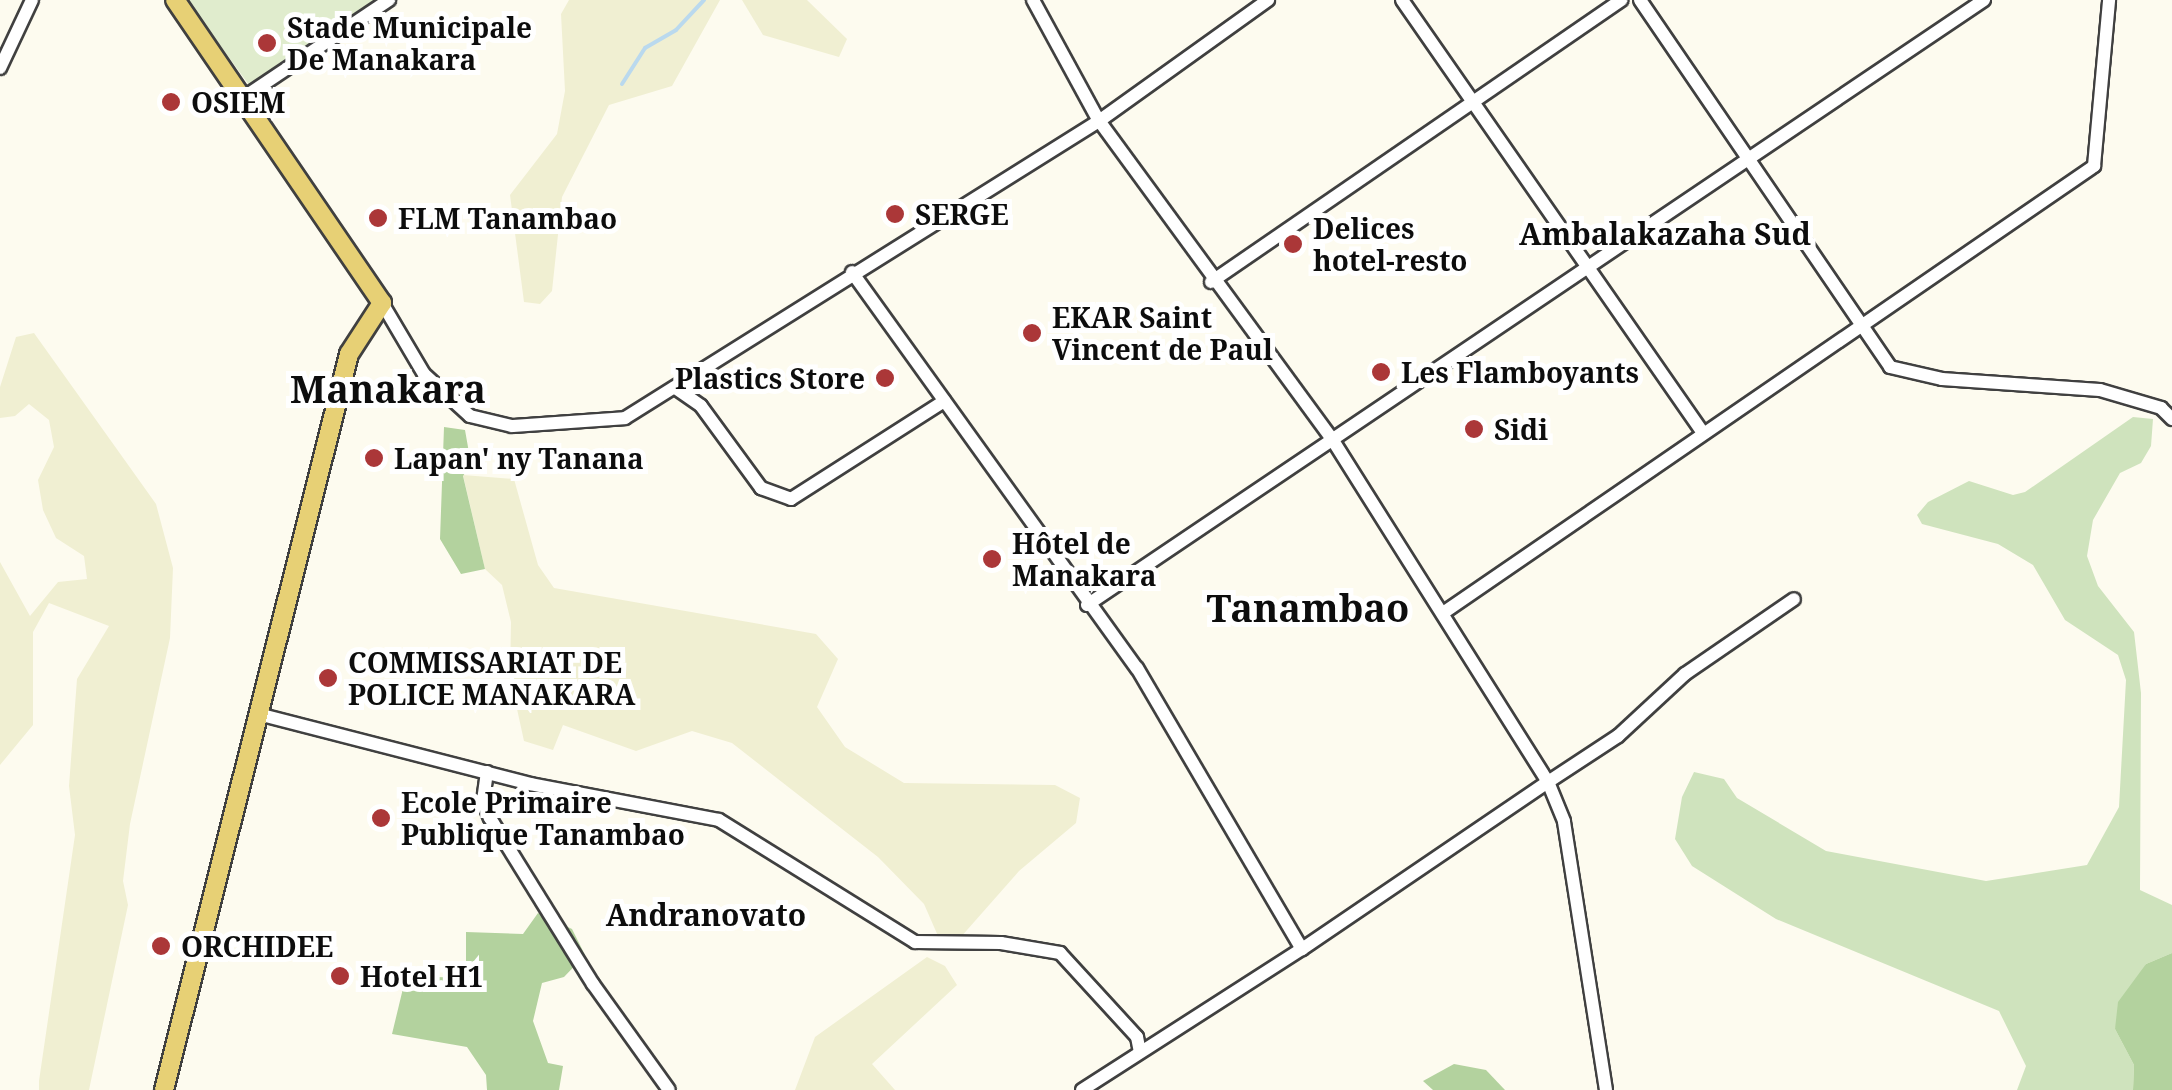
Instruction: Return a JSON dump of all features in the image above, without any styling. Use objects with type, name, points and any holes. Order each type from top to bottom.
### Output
[{"type":"main road","points":[[164,1090],[349,354],[382,304],[175,0]]},
{"type":"street","points":[[0,68],[32,0]]},
{"type":"street","points":[[243,98],[389,0]]},
{"type":"street","points":[[1033,0],[1099,121],[1212,282],[1332,439],[1548,782],[1564,821],[1606,1090]]},
{"type":"street","points":[[382,304],[424,374],[470,416],[512,426],[576,425],[625,418],[677,389],[852,272],[1099,121],[1268,0]]},
{"type":"street","points":[[1402,0],[1592,267],[1701,430]]},
{"type":"street","points":[[1212,282],[1621,0]]},
{"type":"street","points":[[1640,0],[1744,161],[1890,367],[1942,380],[2100,390],[2161,408],[2172,419]]},
{"type":"street","points":[[1087,605],[1984,0]]},
{"type":"street","points":[[1444,613],[1701,430],[1862,328],[2094,166],[2109,0]]},
{"type":"street","points":[[852,272],[1087,605],[1137,668],[1302,949]]},
{"type":"street","points":[[677,389],[701,406],[761,488],[791,498],[944,402]]},
{"type":"street","points":[[1082,1090],[1302,949],[1618,736],[1684,674],[1794,599]]},
{"type":"street","points":[[258,714],[487,772],[719,820],[915,942],[1001,943],[1060,952],[1137,1037],[1140,1052]]},
{"type":"street","points":[[487,772],[483,801],[490,818],[593,984],[669,1090]]},
{"type":"green space","name":"Stade Municipale De Manakara","points":[[187,0],[384,0],[249,85]]},
{"type":"green space","points":[[569,0],[720,0],[672,86],[609,105],[562,197],[552,291],[540,304],[524,302],[510,195],[557,134],[565,91],[561,14]]},
{"type":"green space","points":[[742,0],[807,0],[847,39],[839,57],[763,35]]},
{"type":"green space","points":[[34,333],[156,504],[173,568],[170,638],[130,824],[123,881],[128,905],[89,1090],[39,1090],[39,1081],[75,835],[69,786],[77,679],[109,626],[49,603],[33,632],[33,725],[0,765],[0,562],[30,616],[58,582],[87,579],[84,556],[56,538],[43,510],[38,480],[54,447],[49,420],[29,404],[15,416],[0,418],[0,387],[16,337]]},
{"type":"green space","points":[[2133,417],[2153,419],[2151,446],[2141,463],[2120,473],[2093,520],[2087,556],[2098,586],[2134,632],[2141,693],[2140,890],[2172,905],[2172,953],[2146,964],[2115,1029],[2134,1065],[2133,1090],[2017,1090],[2026,1066],[1999,1011],[1776,919],[1692,866],[1675,839],[1682,797],[1694,772],[1724,779],[1737,798],[1826,851],[1986,881],[2087,865],[2119,807],[2126,680],[2118,655],[2065,620],[2033,565],[1998,544],[1922,524],[1917,515],[1928,502],[1969,481],[2013,495],[2025,492]]},
{"type":"green space","points":[[444,427],[465,430],[471,464],[463,476],[485,569],[461,574],[440,539]]},
{"type":"green space","points":[[463,475],[514,479],[538,565],[554,588],[816,634],[838,659],[817,707],[845,747],[904,783],[1055,785],[1080,798],[1076,823],[1019,871],[960,938],[938,936],[924,904],[878,857],[732,743],[692,731],[636,751],[563,725],[553,750],[524,741],[510,677],[511,622],[502,585],[485,569]]},
{"type":"green space","points":[[538,913],[572,929],[585,955],[564,977],[542,983],[533,1021],[548,1063],[563,1066],[559,1090],[487,1090],[486,1075],[467,1047],[392,1034],[406,976],[466,978],[466,932],[523,934]]},
{"type":"green space","points":[[2172,953],[2172,1090],[2133,1090],[2134,1065],[2115,1029],[2118,1002],[2146,964]]},
{"type":"green space","points":[[927,957],[945,966],[957,985],[872,1064],[895,1090],[795,1090],[815,1037]]},
{"type":"green space","points":[[1454,1064],[1486,1070],[1505,1090],[1433,1090],[1423,1081]]},
{"type":"waterway","points":[[622,84],[645,48],[676,30],[704,0]]},
{"type":"place","name":"Stade Municipale De Manakara","points":[[267,43]]},
{"type":"place","name":"OSIEM","points":[[171,102]]},
{"type":"place","name":"SERGE","points":[[895,214]]},
{"type":"place","name":"FLM Tanambao","points":[[378,218]]},
{"type":"place","name":"Delices hotel-resto","points":[[1293,244]]},
{"type":"place","name":"EKAR Saint Vincent de Paul","points":[[1032,333]]},
{"type":"place","name":"Les Flamboyants","points":[[1381,372]]},
{"type":"place","name":"Plastics Store","points":[[885,378]]},
{"type":"place","name":"Sidi","points":[[1474,429]]},
{"type":"place","name":"Lapan' ny Tanana","points":[[374,458]]},
{"type":"place","name":"Hôtel de Manakara","points":[[992,559]]},
{"type":"place","name":"COMMISSARIAT DE POLICE MANAKARA","points":[[328,678]]},
{"type":"place","name":"Ecole Primaire Publique Tanambao","points":[[381,818]]},
{"type":"place","name":"ORCHIDEE","points":[[161,946]]},
{"type":"place","name":"Hotel H1","points":[[340,976]]},
{"type":"district","name":"Ambalakazaha Sud","points":[[1665,234]]},
{"type":"district","name":"Manakara","points":[[388,389]]},
{"type":"district","name":"Tanambao","points":[[1308,608]]},
{"type":"district","name":"Andranovato","points":[[706,915]]}]
